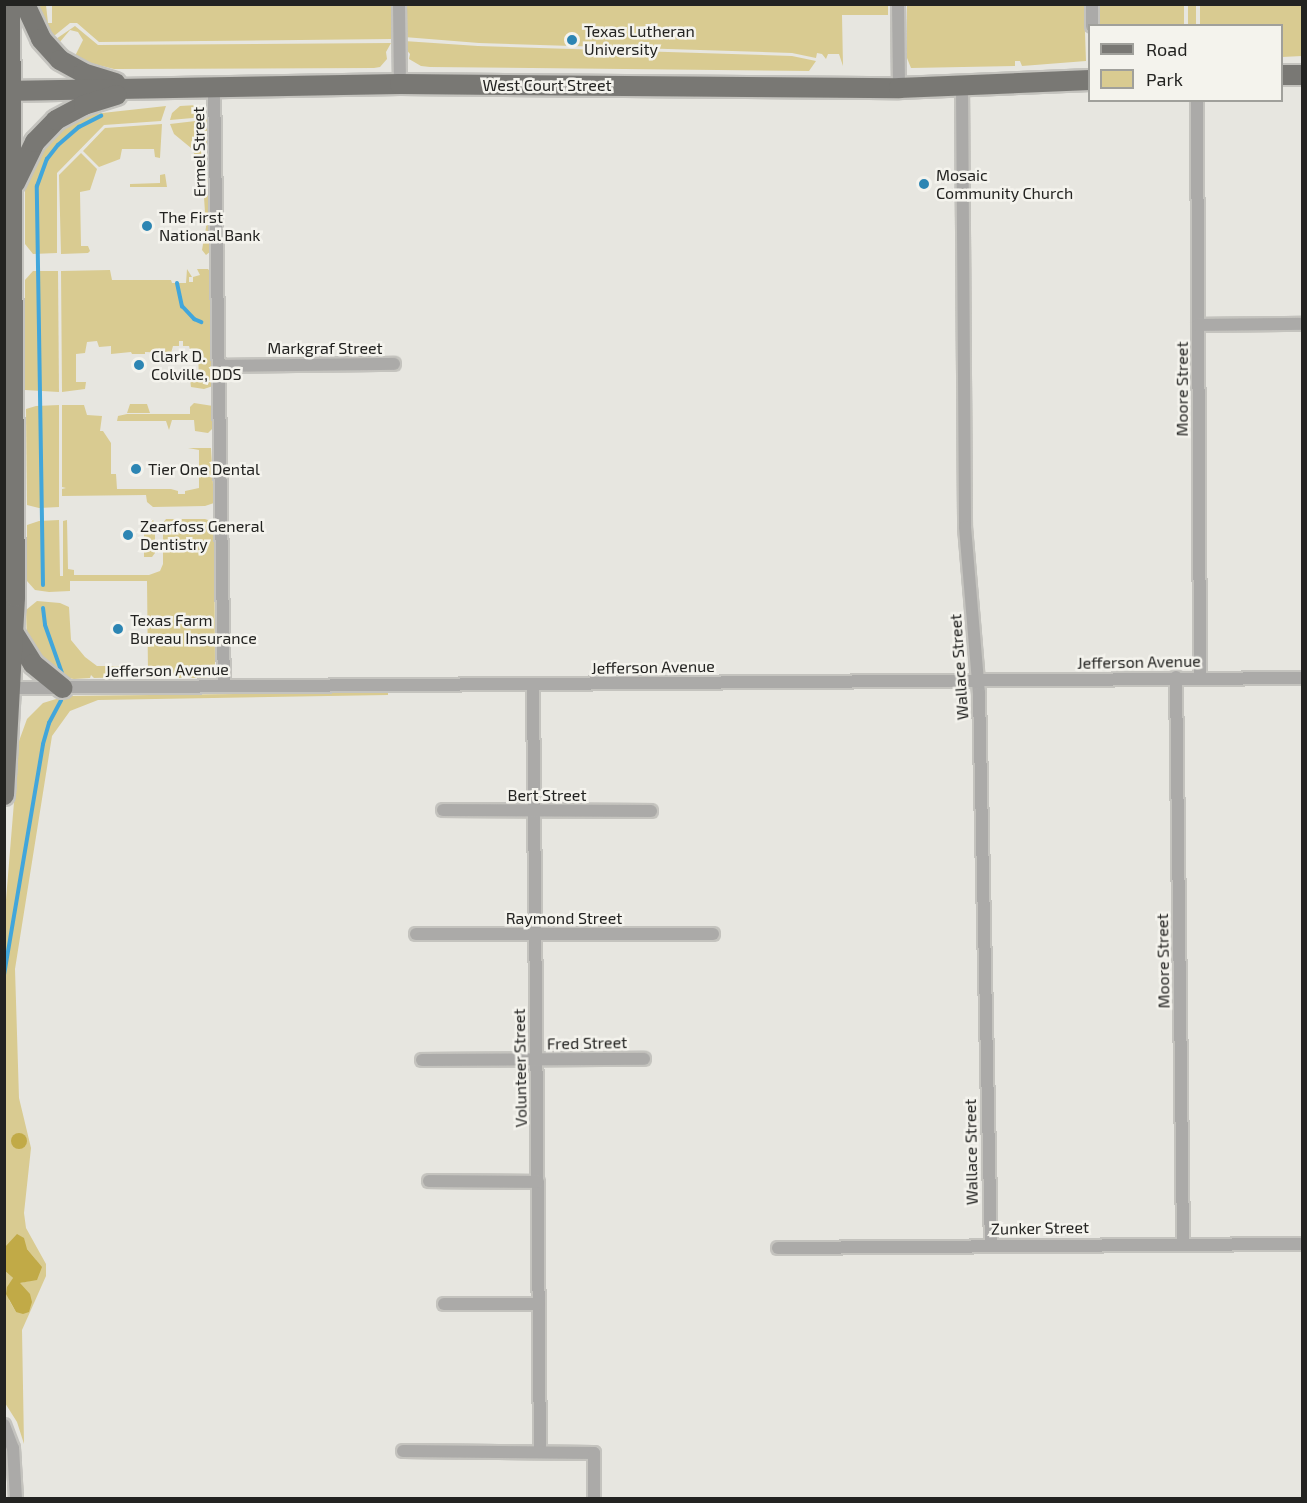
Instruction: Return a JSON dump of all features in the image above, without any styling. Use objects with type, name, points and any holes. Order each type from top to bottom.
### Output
[{"type":"main road","points":[[4,795],[8,688],[14,634],[15,514],[12,201],[7,91],[9,4]]},
{"type":"main road","points":[[25,4],[40,39],[60,60],[102,80],[142,88]]},
{"type":"main road","points":[[1283,75],[1302,75]]},
{"type":"main road","name":"West Court Street","points":[[7,91],[400,84],[899,88],[1088,80]]},
{"type":"main road","points":[[12,201],[17,177],[27,154],[41,134],[56,120],[84,105],[142,88]]},
{"type":"main road","points":[[14,634],[33,664],[63,687]]},
{"type":"street","points":[[399,4],[400,84]]},
{"type":"street","points":[[898,4],[899,88]]},
{"type":"street","points":[[1092,4],[1092,24]]},
{"type":"street","name":"Ermel Street","points":[[214,86],[224,686]]},
{"type":"street","name":"Wallace Street","points":[[962,87],[965,527],[977,680],[990,1245]]},
{"type":"street","name":"Moore Street","points":[[1197,102],[1200,677]]},
{"type":"street","points":[[1198,325],[1302,324]]},
{"type":"street","name":"Markgraf Street","points":[[219,366],[394,364]]},
{"type":"street","name":"Jefferson Avenue","points":[[8,688],[1176,677],[1302,678]]},
{"type":"street","name":"Moore Street","points":[[1176,677],[1183,1245]]},
{"type":"street","name":"Volunteer Street","points":[[533,684],[540,1452]]},
{"type":"street","name":"Bert Street","points":[[443,810],[651,811]]},
{"type":"street","name":"Raymond Street","points":[[416,934],[712,934]]},
{"type":"street","name":"Fred Street","points":[[422,1060],[644,1059]]},
{"type":"street","points":[[429,1181],[538,1182]]},
{"type":"street","name":"Zunker Street","points":[[778,1248],[1302,1244]]},
{"type":"street","points":[[444,1304],[539,1304]]},
{"type":"street","points":[[4,1425],[13,1448],[16,1498]]},
{"type":"street","points":[[403,1451],[594,1453],[594,1498]]},
{"type":"green space","points":[[33,5],[46,5],[48,23],[52,23],[52,5],[392,5],[391,39],[99,42],[77,23],[70,23],[54,36],[50,36]]},
{"type":"green space","points":[[405,5],[888,5],[888,15],[842,15],[843,66],[839,54],[828,54],[826,59],[822,54],[817,53],[816,58],[792,53],[479,43],[404,37]]},
{"type":"green space","points":[[907,5],[1084,5],[1086,61],[1022,66],[1020,61],[1015,61],[1015,66],[911,68],[907,58]]},
{"type":"green space","points":[[1099,5],[1184,5],[1184,24],[1100,24]]},
{"type":"green space","points":[[1188,5],[1196,5],[1196,24],[1188,24]]},
{"type":"green space","points":[[1200,5],[1302,5],[1302,56],[1283,57],[1283,24],[1200,24]]},
{"type":"green space","points":[[75,26],[98,45],[391,43],[386,52],[387,59],[380,67],[374,68],[114,69],[74,59],[56,43],[56,39]],"holes":[[[70,30],[78,32],[83,40],[75,56],[59,43]]]},
{"type":"green space","points":[[404,41],[478,46],[792,56],[816,61],[809,71],[430,67],[421,66],[409,59],[410,54],[405,48]]},
{"type":"green space","points":[[198,105],[206,111],[208,117],[211,251],[206,255],[202,250],[206,227],[202,168],[191,148],[174,134],[170,124],[204,120],[204,117],[170,120],[172,113],[180,106]]},
{"type":"green space","points":[[166,106],[161,121],[104,125],[57,173],[57,253],[33,254],[25,244],[25,187],[48,135],[84,115]]},
{"type":"green space","points":[[162,124],[160,158],[155,157],[154,149],[122,149],[120,159],[99,167],[83,151],[105,128]]},
{"type":"green space","points":[[81,153],[97,169],[90,190],[80,192],[81,246],[88,246],[90,251],[61,254],[59,175]]},
{"type":"green space","points":[[165,174],[167,187],[130,187],[130,184],[160,183],[160,175]]},
{"type":"green space","points":[[187,269],[192,277],[189,277],[189,282],[193,282],[193,277],[200,275],[197,269],[208,269],[212,274],[213,386],[204,389],[191,387],[190,379],[199,379],[198,353],[191,353],[189,346],[183,346],[183,341],[179,341],[179,346],[173,346],[171,353],[111,354],[111,346],[99,347],[97,341],[87,342],[85,353],[76,354],[76,382],[86,382],[85,389],[62,392],[61,271],[110,270],[112,280],[171,280],[172,283],[186,283]]},
{"type":"green space","points":[[33,271],[58,271],[59,392],[25,390],[25,280]]},
{"type":"green space","points":[[194,403],[213,406],[214,427],[208,433],[195,431],[194,420],[172,420],[169,430],[166,421],[117,421],[118,416],[127,414],[190,414],[190,407]]},
{"type":"green space","points":[[130,404],[147,404],[150,413],[127,413]]},
{"type":"green space","points":[[59,405],[59,507],[39,508],[27,505],[26,409]]},
{"type":"green space","points":[[62,405],[84,405],[87,415],[102,416],[100,431],[103,431],[111,443],[111,474],[116,474],[117,489],[171,489],[178,491],[178,494],[185,494],[185,491],[199,488],[199,450],[188,448],[211,448],[214,503],[205,506],[153,507],[147,502],[146,495],[62,496],[62,489],[66,488],[62,487]]},
{"type":"green space","points":[[144,519],[153,520],[155,524],[155,553],[152,557],[144,557]]},
{"type":"green space","points":[[166,519],[205,519],[214,522],[215,666],[213,674],[207,678],[153,678],[148,674],[147,581],[70,581],[70,591],[49,592],[35,590],[27,581],[27,525],[39,521],[59,520],[60,576],[63,576],[63,521],[67,520],[68,569],[74,570],[74,575],[149,575],[160,571],[163,564],[163,523]]},
{"type":"green space","points":[[37,601],[60,603],[69,607],[71,640],[85,657],[97,666],[129,666],[133,670],[131,677],[94,678],[91,675],[90,678],[74,679],[60,677],[49,671],[27,641],[26,610]]},
{"type":"green space","points":[[388,692],[388,695],[98,700],[70,711],[52,736],[15,969],[19,1098],[31,1148],[24,1213],[26,1228],[46,1264],[46,1276],[22,1330],[24,1444],[17,1422],[5,1403],[5,1271],[13,1278],[9,1300],[16,1312],[20,1283],[29,1281],[36,1260],[27,1249],[5,1269],[5,912],[19,741],[27,719],[43,703],[66,696]]},
{"type":"shaded area","points":[[19,1133],[27,1141],[19,1149],[11,1141]]},
{"type":"shaded area","points":[[17,1234],[24,1238],[27,1249],[42,1267],[37,1280],[20,1283],[30,1294],[32,1302],[29,1312],[23,1314],[16,1312],[6,1294],[7,1287],[13,1278],[5,1271],[5,1247]]},
{"type":"waterway","points":[[43,585],[37,186],[47,159],[58,145],[79,127],[101,116]]},
{"type":"waterway","points":[[177,283],[182,306],[194,319],[201,322]]},
{"type":"waterway","points":[[43,608],[45,625],[62,673]]},
{"type":"waterway","points":[[4,975],[43,744],[49,723],[61,700]]},
{"type":"place","name":"Texas Lutheran University","points":[[572,40]]},
{"type":"place","name":"Mosaic Community Church","points":[[924,184]]},
{"type":"place","name":"The First National Bank","points":[[147,226]]},
{"type":"place","name":"Clark D. Colville, DDS","points":[[139,365]]},
{"type":"place","name":"Tier One Dental","points":[[136,469]]},
{"type":"place","name":"Zearfoss General Dentistry","points":[[128,535]]},
{"type":"place","name":"Texas Farm Bureau Insurance","points":[[118,629]]}]
